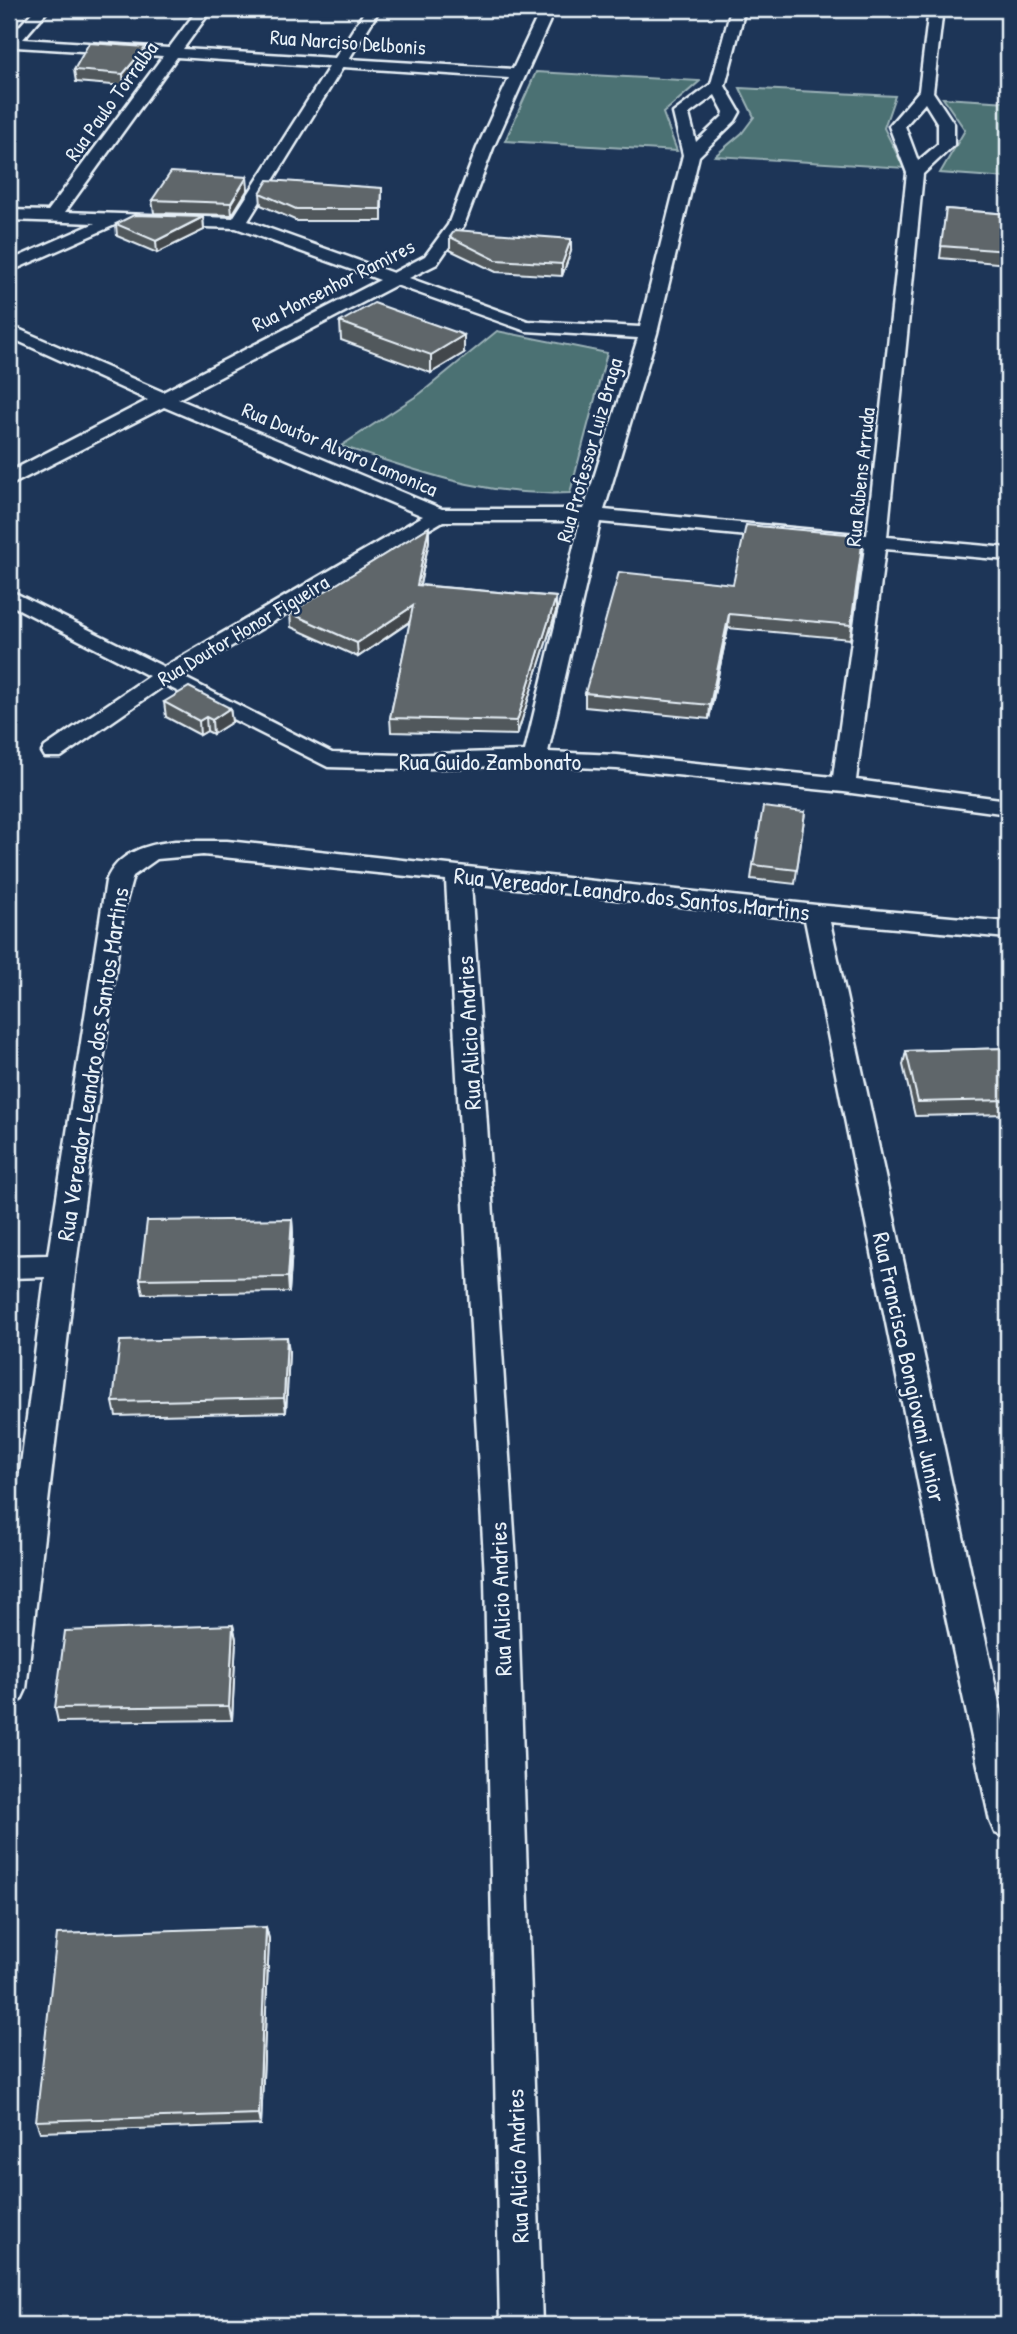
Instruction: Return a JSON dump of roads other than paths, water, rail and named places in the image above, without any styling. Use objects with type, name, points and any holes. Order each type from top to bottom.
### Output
[{"type":"street","points":[[10,43],[42,9]]},
{"type":"street","name":"Rua Paulo Torralba","points":[[52,218],[205,9]]},
{"type":"street","points":[[238,223],[373,9]]},
{"type":"street","name":"Rua Monsenhor Ramires","points":[[9,480],[431,260],[456,225],[517,74],[548,9]]},
{"type":"street","points":[[728,118],[718,86],[738,9]]},
{"type":"street","points":[[926,92],[946,124],[946,145],[915,173],[897,131],[900,121],[926,92],[936,9]]},
{"type":"street","name":"Rua Narciso Delbonis","points":[[10,43],[517,74]]},
{"type":"street","points":[[718,86],[681,113],[681,125],[691,155],[728,118]]},
{"type":"street","points":[[688,106],[712,106],[728,118]]},
{"type":"street","points":[[681,125],[728,118]]},
{"type":"street","points":[[900,121],[946,124]]},
{"type":"street","points":[[901,142],[946,145]]},
{"type":"street","name":"Rua Professor Luiz Braga","points":[[535,758],[592,514],[648,333],[691,155]]},
{"type":"street","name":"Rua Rubens Arruda","points":[[844,785],[876,542],[915,173]]},
{"type":"street","points":[[9,215],[114,221],[238,223],[526,326],[648,333]]},
{"type":"street","points":[[9,267],[114,221]]},
{"type":"street","name":"Rua Doutor Alvaro Lamonica","points":[[9,330],[162,399],[439,514],[592,514],[1008,554]]},
{"type":"street","name":"Rua Doutor Honor Figueira","points":[[52,752],[164,676],[439,514]]},
{"type":"street","name":"Rua Guido Zambonato","points":[[9,596],[328,760],[402,762],[535,758],[617,762],[844,785],[1008,807]]},
{"type":"street","name":"Rua Vereador Leandro dos Santos Martins","points":[[9,1689],[61,1265],[111,912],[117,884],[127,865],[156,852],[188,847],[227,848],[816,913],[1008,930]]},
{"type":"street","name":"Rua Alicio Andries","points":[[458,874],[501,1577],[521,2325]]},
{"type":"street","name":"Rua Francisco Bongiovani Junior","points":[[816,913],[951,1566],[1008,1821]]},
{"type":"street","points":[[9,1267],[61,1265]]}]
